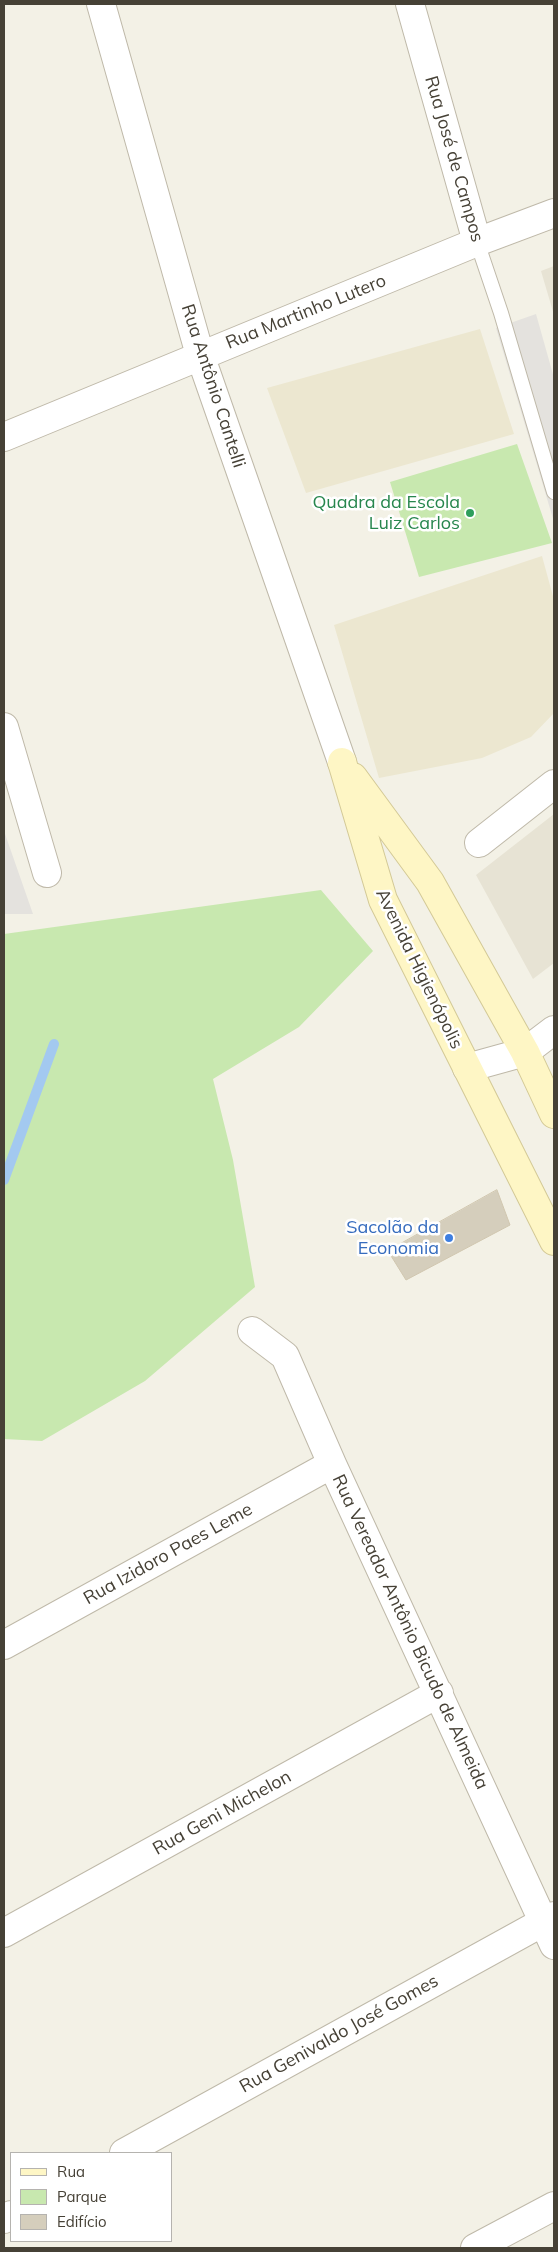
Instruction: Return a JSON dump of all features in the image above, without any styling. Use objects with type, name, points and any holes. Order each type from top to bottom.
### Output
[{"type":"main road","points":[[342,762],[430,882],[525,1052],[554,1114]]},
{"type":"main road","name":"Avenida Higienópolis","points":[[342,762],[383,900],[554,1242]]},
{"type":"street","name":"Rua Antônio Cantelli","points":[[101,4],[200,355],[342,762]]},
{"type":"street","name":"Rua José de Campos","points":[[410,4],[477,242]]},
{"type":"street","name":"Rua Martinho Lutero","points":[[4,437],[477,242],[554,213]]},
{"type":"street","points":[[4,726],[47,873]]},
{"type":"street","points":[[479,843],[554,784]]},
{"type":"street","points":[[466,1068],[525,1052],[554,1030]]},
{"type":"street","name":"Rua Vereador Antônio Bicudo de Almeida","points":[[252,1331],[285,1356],[332,1464],[551,1927]]},
{"type":"street","name":"Rua Izidoro Paes Leme","points":[[4,1645],[332,1464]]},
{"type":"street","name":"Rua Geni Michelon","points":[[4,1933],[439,1693]]},
{"type":"street","name":"Rua Genivaldo José Gomes","points":[[126,2152],[551,1927]]},
{"type":"street","points":[[475,2248],[554,2206]]},
{"type":"lane","name":"Rua José de Campos","points":[[477,242],[501,312],[554,492]]},
{"type":"shaded area","points":[[554,266],[554,315],[541,271]]},
{"type":"shaded area","points":[[536,314],[554,378],[554,522],[496,328]]},
{"type":"shaded area","points":[[480,329],[514,434],[306,493],[267,388]]},
{"type":"shaded area","points":[[542,556],[554,600],[554,713],[531,737],[482,758],[379,778],[334,625]]},
{"type":"shaded area","points":[[554,814],[554,963],[533,979],[476,875]]},
{"type":"shaded area","points":[[4,831],[33,914],[4,914]]},
{"type":"green space","name":"Quadra da Escola Luiz Carlos","points":[[517,444],[552,543],[419,577],[390,482]]},
{"type":"green space","points":[[321,890],[373,951],[299,1027],[213,1079],[233,1160],[255,1287],[145,1381],[42,1441],[4,1439],[4,934]]},
{"type":"building","name":"Sacolão da Economia","points":[[497,1190],[510,1225],[406,1280],[388,1251]]},
{"type":"waterway","points":[[4,1180],[54,1044]]},
{"type":"place","name":"Quadra da Escola Luiz Carlos","points":[[470,513]]},
{"type":"place","name":"Sacolão da Economia","points":[[449,1238]]}]
